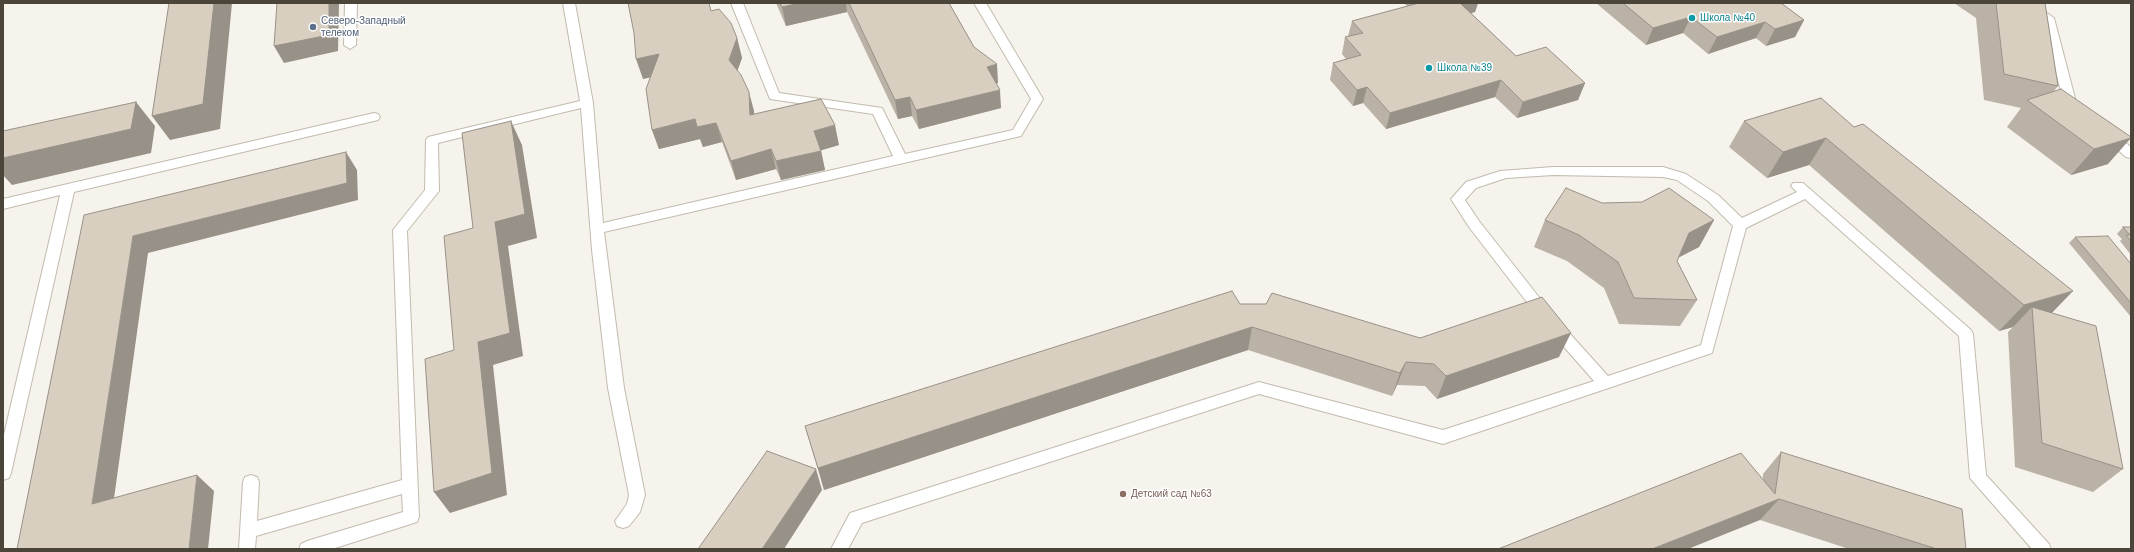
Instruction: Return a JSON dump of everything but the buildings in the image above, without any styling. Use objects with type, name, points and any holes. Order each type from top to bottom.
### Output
[{"type":"lane","points":[[350,45],[351,3]]},
{"type":"lane","points":[[569,3],[587,103],[597,229],[616,388],[637,495],[634,507],[623,521]]},
{"type":"lane","points":[[737,3],[774,96],[878,111],[901,159]]},
{"type":"lane","points":[[597,229],[1018,132],[1037,99],[980,3]]},
{"type":"lane","points":[[2025,3],[2048,18],[2070,104],[2082,114]]},
{"type":"lane","points":[[307,549],[411,517],[400,230],[432,192],[432,140],[587,103]]},
{"type":"lane","points":[[3,204],[374,117]]},
{"type":"lane","points":[[2100,129],[2131,154]]},
{"type":"lane","points":[[1605,383],[1548,319],[1474,224],[1458,199],[1471,185],[1505,174],[1553,170],[1663,172],[1681,177],[1713,198],[1740,225]]},
{"type":"lane","points":[[3,473],[68,189]]},
{"type":"lane","points":[[839,549],[856,518],[1259,388],[1443,437],[1707,349],[1740,225],[1802,189],[1966,334],[1978,478],[2043,549]]},
{"type":"lane","points":[[247,549],[251,482]]},
{"type":"lane","points":[[249,531],[410,485]]},
{"type":"place","name":"Школа №40","points":[[1692,18]]},
{"type":"place","name":"Северо-Западный телеком","points":[[313,27]]},
{"type":"place","name":"Школа №39","points":[[1429,68]]},
{"type":"place","name":"Детский сад №63","points":[[1123,494]]}]
